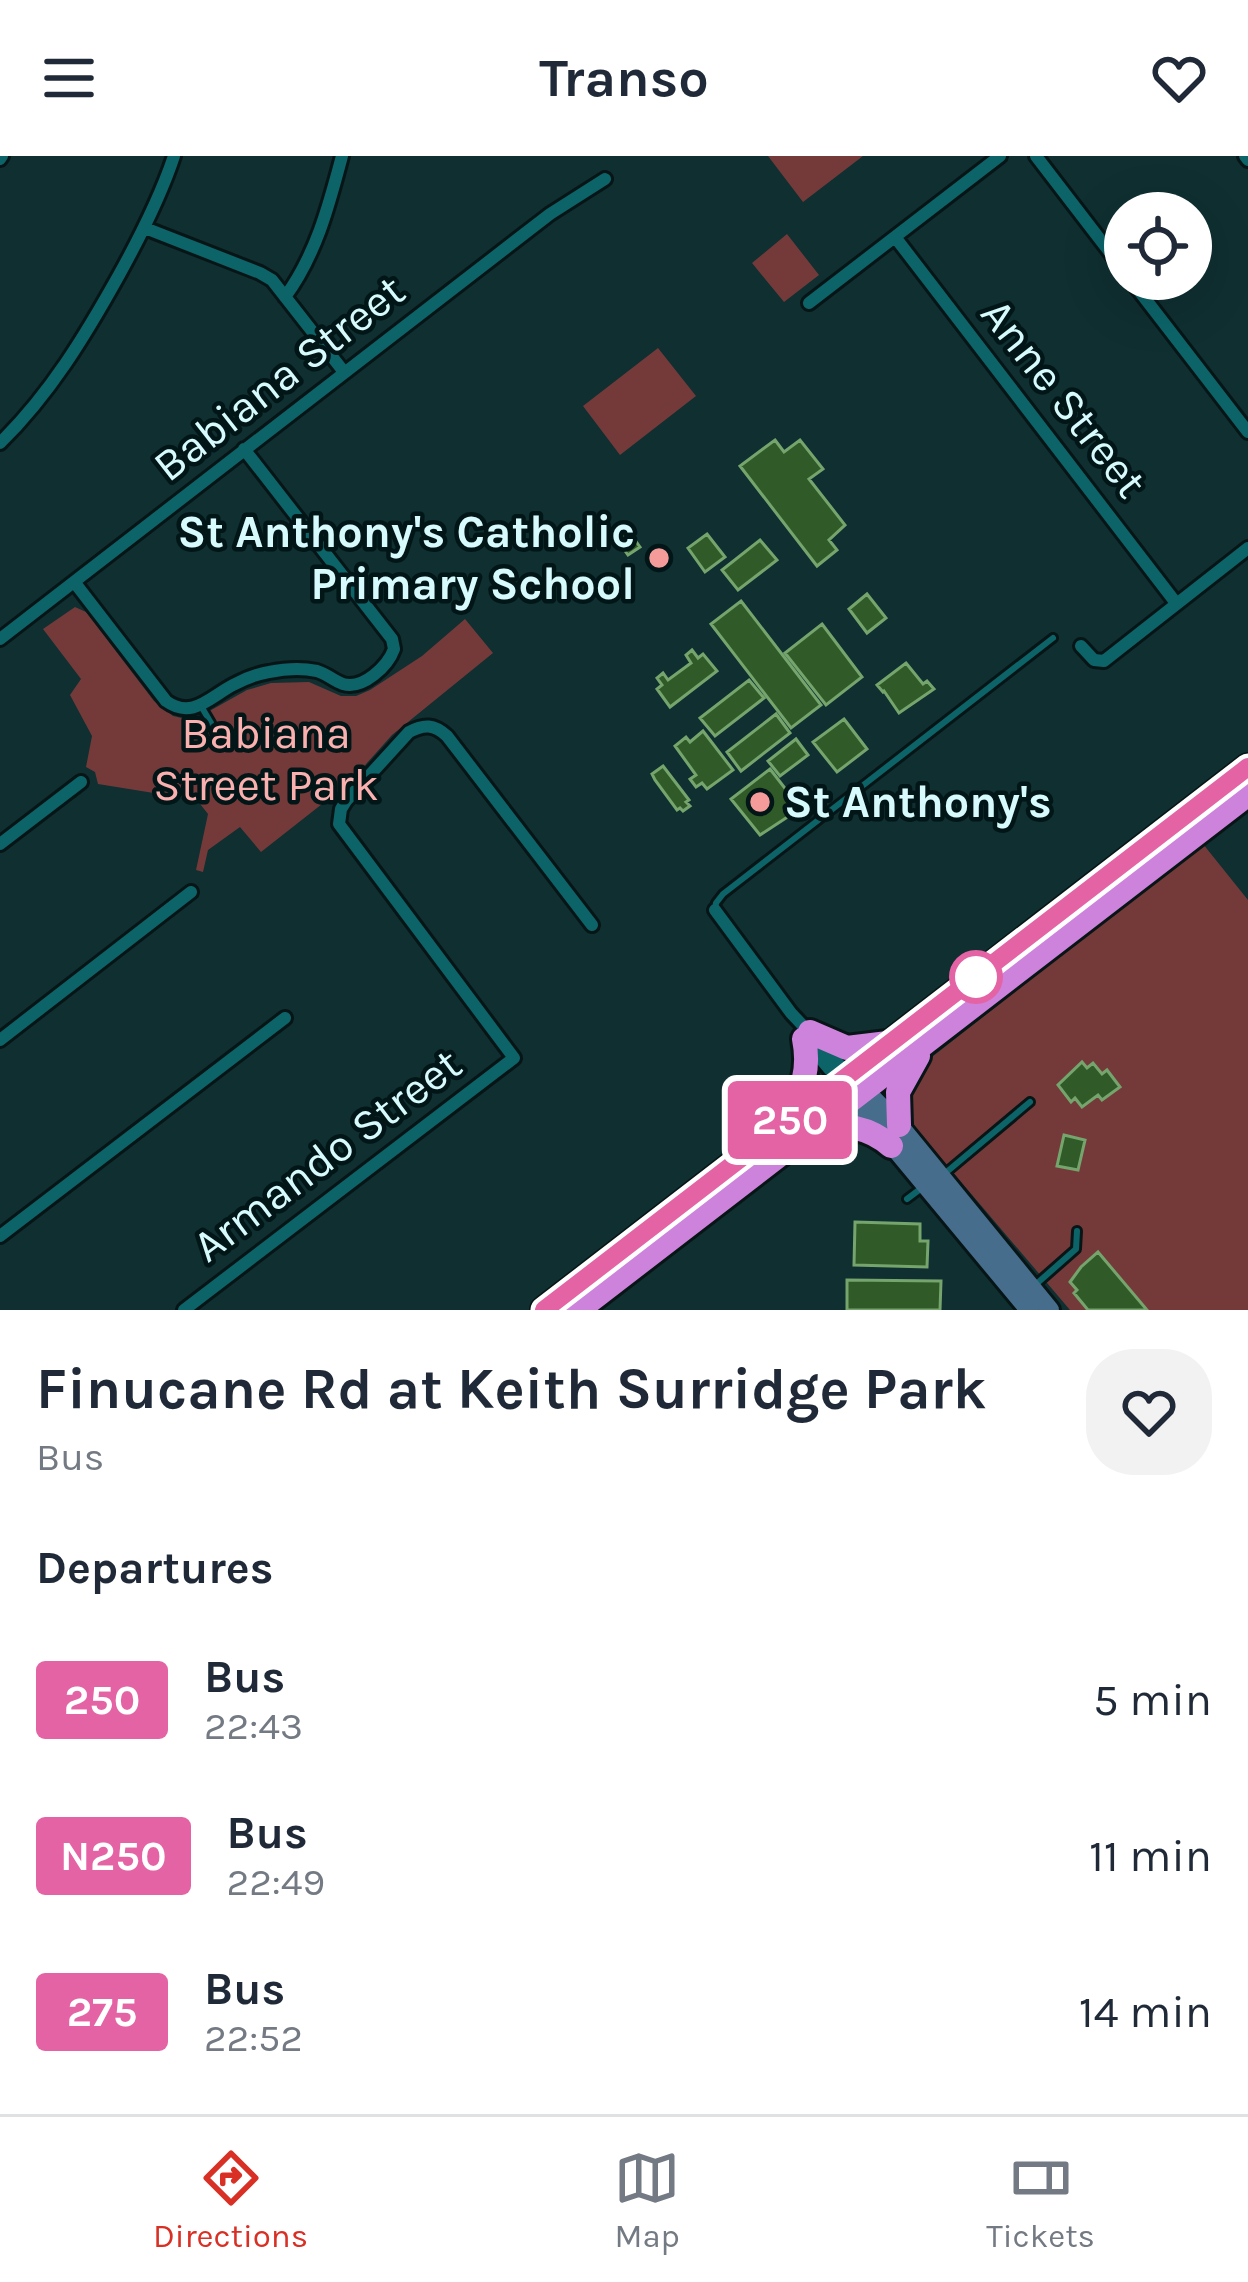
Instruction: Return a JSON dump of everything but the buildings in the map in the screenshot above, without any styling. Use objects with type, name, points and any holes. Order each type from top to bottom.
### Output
[{"type":"highway","points":[[578,1310],[816,1126],[892,1042],[1248,767]]},
{"type":"highway","points":[[544,1310],[780,1127],[930,1040],[1248,794]]},
{"type":"highway","points":[[780,1127],[802,1088],[807,1035],[847,1048],[892,1042]]},
{"type":"highway","points":[[816,1126],[848,1125],[895,1136],[898,1092],[930,1040]]},
{"type":"main road","points":[[852,1086],[1027,1299],[1050,1310]]},
{"type":"street","points":[[0,442],[53,383],[85,338],[145,228],[174,156]]},
{"type":"street","points":[[285,297],[301,275],[325,220],[342,156]]},
{"type":"street","points":[[809,303],[1000,156]]},
{"type":"street","points":[[1036,156],[1104,245]]},
{"type":"street","name":"Babiana Street","points":[[0,639],[550,214],[605,179]]},
{"type":"street","points":[[145,228],[272,280],[344,372]]},
{"type":"street","name":"Anne Street","points":[[895,237],[1177,603]]},
{"type":"street","points":[[1146,300],[1248,432]]},
{"type":"street","points":[[74,583],[166,700],[182,709],[201,706],[230,686],[269,672],[316,671],[354,685],[386,664],[394,649],[392,639],[244,449]]},
{"type":"street","points":[[1081,646],[1094,660],[1104,661],[1248,548]]},
{"type":"street","name":"Armando Street","points":[[184,1310],[514,1058],[343,831],[340,817],[346,801],[409,732],[419,726],[440,729],[592,926]]},
{"type":"street","points":[[0,844],[81,782]]},
{"type":"street","points":[[0,1040],[190,892]]},
{"type":"street","points":[[715,910],[807,1035],[852,1086]]},
{"type":"street","points":[[0,1236],[285,1018]]},
{"type":"lane","points":[[715,910],[723,893],[1053,638]]},
{"type":"lane","points":[[195,727],[211,724],[201,706]]},
{"type":"lane","points":[[907,1199],[1030,1102]]},
{"type":"lane","points":[[1027,1299],[1076,1249],[1077,1231]]},
{"type":"green space","points":[[768,156],[863,156],[803,202]]},
{"type":"green space","points":[[787,234],[819,275],[784,302],[752,263]]},
{"type":"green space","points":[[658,348],[696,396],[620,455],[583,406]]},
{"type":"green space","name":"Babiana Street Park","points":[[75,607],[86,612],[154,701],[173,716],[186,719],[271,683],[309,682],[341,696],[356,696],[422,656],[465,619],[493,653],[392,735],[350,782],[261,852],[240,827],[208,850],[203,872],[196,870],[208,814],[197,800],[98,784],[95,772],[86,767],[92,736],[70,695],[81,679],[43,629]]},
{"type":"green space","points":[[1203,844],[1248,900],[1248,1310],[1070,1310],[916,1129],[909,1103],[912,1089],[923,1064]]},
{"type":"bus line","name":"250","points":[[544,1310],[1248,767]]},
{"type":"place","name":"St Anthony's Catholic Primary School","points":[[659,558]]},
{"type":"place","name":"St Anthony's","points":[[760,802]]}]
